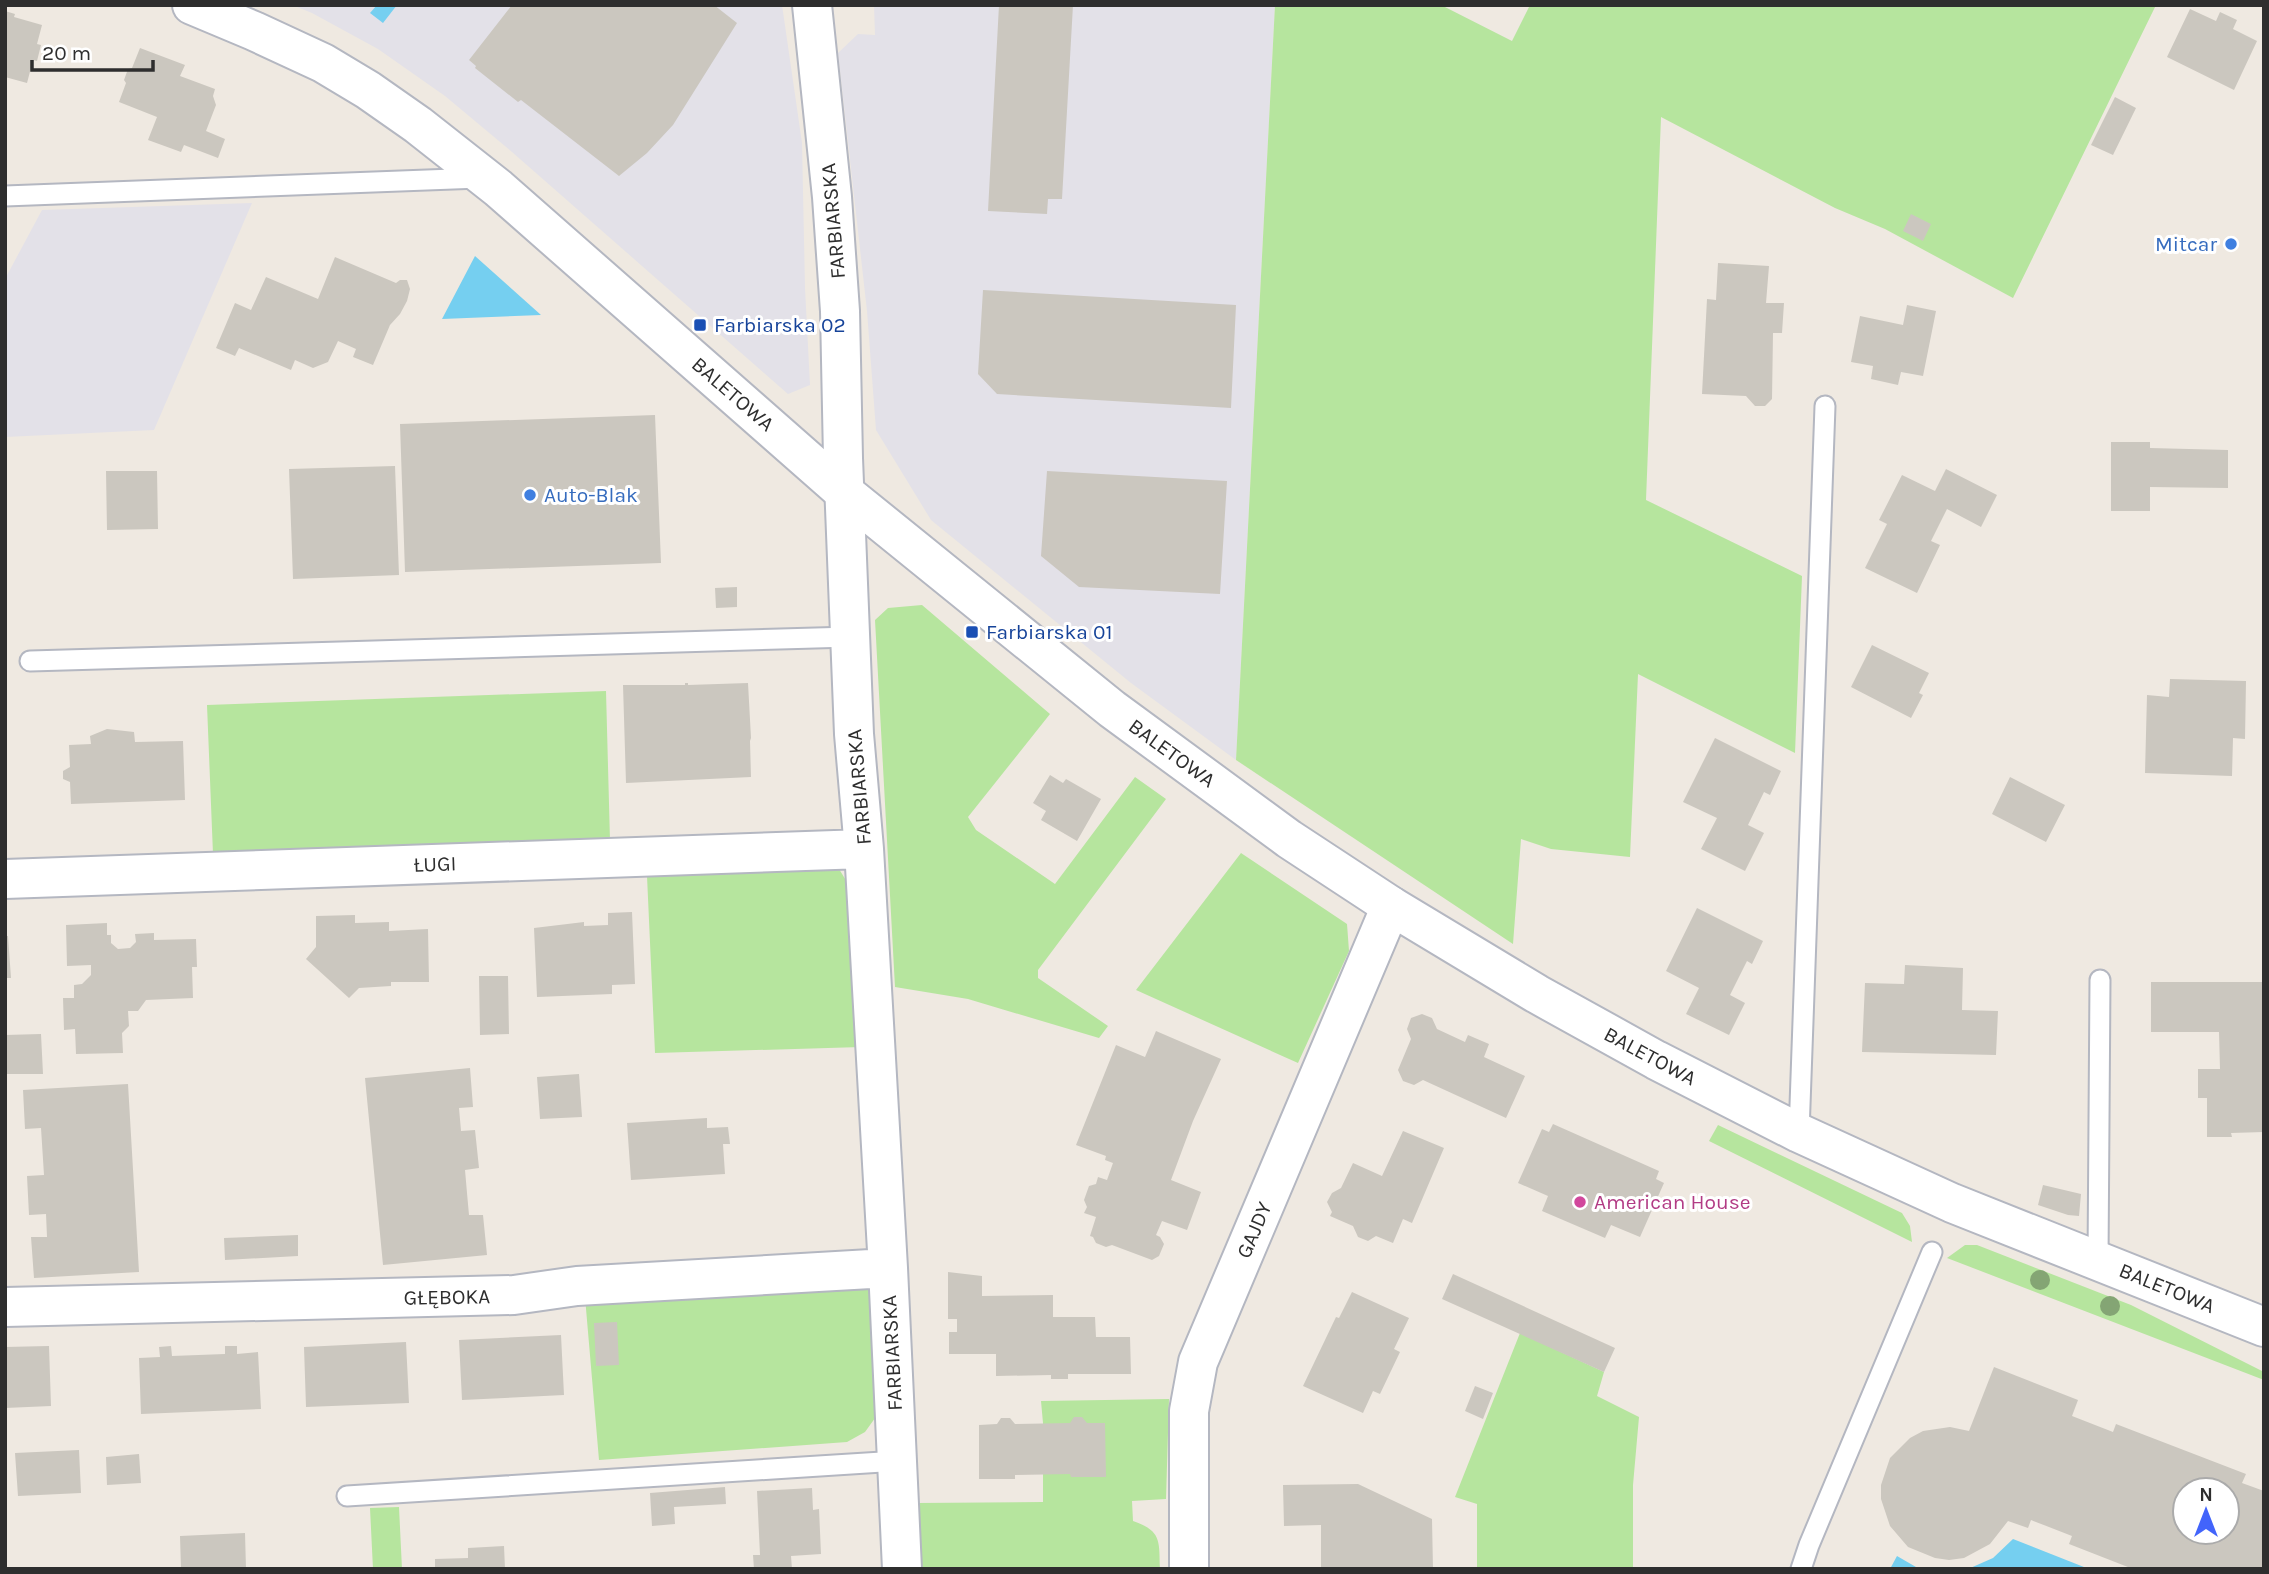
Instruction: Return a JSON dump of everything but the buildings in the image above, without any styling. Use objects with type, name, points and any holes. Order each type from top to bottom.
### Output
[{"type":"street","name":"BALETOWA","points":[[192,5],[323,63],[418,125],[485,178],[845,493],[1112,709],[1289,839],[1391,906],[1536,994],[1656,1060],[1800,1133],[1952,1203],[2264,1327]]},
{"type":"street","name":"FARBIARSKA","points":[[812,5],[832,197],[840,311],[854,734],[864,849],[902,1569]]},
{"type":"street","name":"ŁUGI","points":[[5,879],[864,849]]},
{"type":"street","name":"GAJDY","points":[[1189,1569],[1189,1411],[1198,1362],[1391,906]]},
{"type":"street","name":"GŁĘBOKA","points":[[5,1307],[513,1295],[577,1286],[888,1268]]},
{"type":"lane","points":[[5,196],[485,178]]},
{"type":"lane","points":[[1800,1133],[1825,406]]},
{"type":"lane","points":[[30,661],[851,637]]},
{"type":"lane","points":[[2098,1261],[2100,980]]},
{"type":"lane","points":[[1801,1569],[1932,1252]]},
{"type":"lane","points":[[346,1496],[898,1461]]},
{"type":"shaded area","points":[[292,5],[782,5],[802,143],[810,385],[788,394],[445,96],[378,49]]},
{"type":"shaded area","points":[[874,5],[1275,5],[1236,760],[1131,683],[931,520],[876,430],[867,311],[838,53],[858,34],[875,35]]},
{"type":"shaded area","points":[[252,203],[154,430],[5,437],[5,279],[42,210]]},
{"type":"green space","points":[[1275,5],[1441,5],[1512,41],[1530,5],[2156,5],[2013,298],[1885,229],[1835,208],[1661,117],[1646,500],[1802,576],[1795,753],[1638,674],[1630,857],[1551,849],[1521,839],[1513,944],[1236,760]]},
{"type":"green space","points":[[922,605],[1050,714],[968,817],[976,830],[1055,884],[1135,777],[1166,799],[1038,970],[1038,978],[1108,1026],[1099,1038],[968,999],[895,987],[875,620],[888,608]]},
{"type":"green space","points":[[606,691],[610,841],[213,854],[207,705]]},
{"type":"green space","points":[[1241,853],[1347,924],[1349,951],[1298,1063],[1136,990]]},
{"type":"green space","points":[[839,869],[847,882],[861,1047],[655,1053],[647,876]]},
{"type":"green space","points":[[1718,1125],[1902,1213],[1910,1226],[1912,1242],[1709,1141]]},
{"type":"green space","points":[[1965,1245],[1977,1245],[2131,1305],[2264,1372],[2264,1380],[1947,1258]]},
{"type":"green space","points":[[877,1286],[883,1407],[865,1432],[847,1442],[599,1460],[585,1297]]},
{"type":"green space","points":[[1520,1333],[1604,1372],[1597,1396],[1639,1417],[1633,1485],[1633,1569],[1477,1569],[1477,1504],[1455,1497]]},
{"type":"green space","points":[[1169,1399],[1166,1499],[1132,1501],[1133,1521],[1149,1529],[1157,1538],[1160,1569],[915,1569],[917,1503],[1043,1502],[1041,1401]]},
{"type":"green space","points":[[399,1507],[402,1569],[373,1569],[370,1508]]},
{"type":"water","points":[[377,5],[397,5],[383,23],[370,13]]},
{"type":"water","points":[[475,256],[541,315],[442,319]]},
{"type":"water","points":[[2013,1539],[2089,1569],[1968,1569],[1993,1558]]},
{"type":"water","points":[[1897,1556],[1916,1567],[1926,1569],[1890,1569]]},
{"type":"place","name":"Mitcar","points":[[2231,244]]},
{"type":"place","name":"Farbiarska 02","points":[[700,325]]},
{"type":"place","name":"Auto-Blak","points":[[530,495]]},
{"type":"place","name":"Farbiarska 01","points":[[972,632]]},
{"type":"place","name":"American House","points":[[1580,1202]]}]
